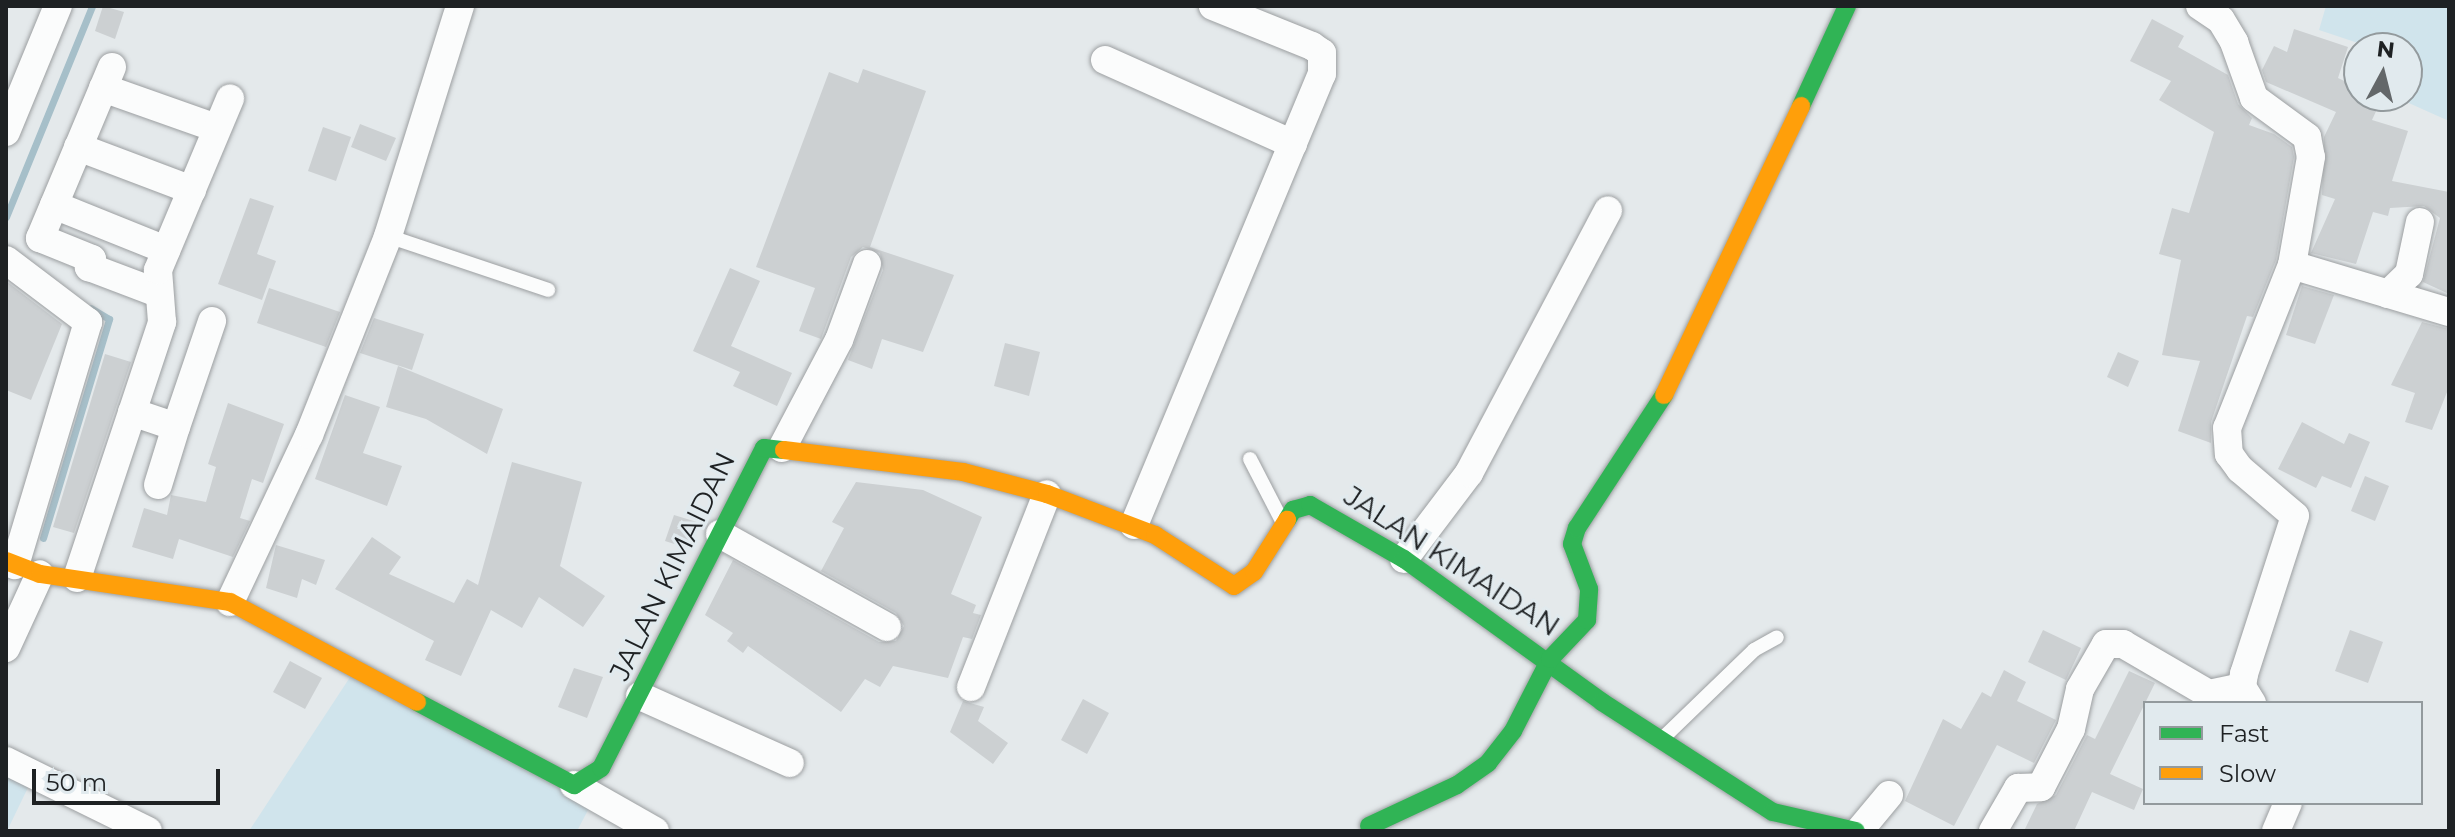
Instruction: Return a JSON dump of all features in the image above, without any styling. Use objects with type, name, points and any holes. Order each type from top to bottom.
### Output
[{"type":"street","points":[[6,132],[58,6]]},
{"type":"street","points":[[230,602],[309,435],[388,236],[460,6]]},
{"type":"street","points":[[1369,826],[1457,785],[1488,763],[1513,731],[1550,659],[1587,620],[1591,604],[1572,544],[1577,528],[1675,378],[1847,6]]},
{"type":"street","points":[[1993,831],[2018,788],[2041,787],[2071,729],[2080,689],[2106,644],[2123,644],[2209,694],[2247,695],[2295,516],[2240,469],[2229,454],[2227,428],[2292,265],[2311,157],[2307,137],[2254,98],[2234,42],[2221,20],[2200,6]]},
{"type":"street","points":[[1134,525],[1322,74],[1322,53],[1221,8]]},
{"type":"street","points":[[1105,60],[1293,144]]},
{"type":"street","points":[[26,253],[54,205],[108,77],[216,128]]},
{"type":"street","points":[[77,578],[162,322],[155,292],[166,250],[230,99]]},
{"type":"street","points":[[78,147],[192,190]]},
{"type":"street","points":[[54,205],[166,250]]},
{"type":"street","points":[[1404,559],[1469,473],[1608,210]]},
{"type":"street","points":[[2388,294],[2409,274],[2420,222]]},
{"type":"street","points":[[26,253],[92,259],[89,267],[155,292]]},
{"type":"street","points":[[6,648],[21,567],[88,322],[26,253]]},
{"type":"street","points":[[782,448],[839,340],[867,264]]},
{"type":"street","points":[[2292,265],[2449,312]]},
{"type":"street","points":[[158,485],[212,321]]},
{"type":"street","points":[[132,412],[176,427]]},
{"type":"street","name":"JALAN KIMAIDAN","points":[[574,785],[596,775],[640,696],[760,452],[782,448],[963,472],[1047,494],[1134,525],[1234,586],[1244,584],[1293,510],[1310,505],[1404,559],[1661,740],[1773,812],[1858,831]]},
{"type":"street","points":[[971,687],[1047,494]]},
{"type":"street","points":[[720,534],[887,627]]},
{"type":"street","points":[[21,567],[230,602],[655,831]]},
{"type":"street","points":[[640,696],[790,763]]},
{"type":"street","points":[[6,761],[148,831]]},
{"type":"street","points":[[1858,831],[1889,795]]},
{"type":"street","points":[[2276,831],[2287,805]]},
{"type":"lane","points":[[388,236],[548,290]]},
{"type":"lane","points":[[1250,459],[1284,524]]},
{"type":"lane","points":[[1661,740],[1754,650],[1777,637]]},
{"type":"shaded area","points":[[2326,6],[2449,6],[2449,121],[2423,109],[2423,32],[2343,32],[2343,38],[2319,30]]},
{"type":"shaded area","points":[[360,662],[597,793],[577,831],[249,831]]},
{"type":"shaded area","points":[[6,754],[35,773],[7,831],[6,831]]},
{"type":"building","points":[[103,6],[124,12],[115,39],[95,31]]},
{"type":"building","points":[[2152,19],[2184,36],[2178,47],[2228,75],[2238,104],[2252,118],[2249,125],[2274,134],[2292,147],[2294,157],[2276,260],[2253,317],[2247,316],[2211,422],[2211,443],[2178,431],[2200,361],[2162,355],[2181,260],[2159,254],[2172,208],[2189,213],[2214,132],[2159,100],[2171,81],[2130,61]]},
{"type":"building","points":[[2294,29],[2343,45],[2343,62],[2338,78],[2343,80],[2343,112],[2376,112],[2372,120],[2408,131],[2392,181],[2449,192],[2449,294],[2423,282],[2440,218],[2424,206],[2390,208],[2388,216],[2373,212],[2356,264],[2311,253],[2335,199],[2322,195],[2324,137],[2336,112],[2266,82],[2262,70],[2274,46],[2287,52]]},
{"type":"building","points":[[863,69],[926,91],[870,247],[954,275],[923,352],[882,339],[872,369],[848,360],[883,270],[880,253],[863,247],[851,257],[821,339],[799,331],[815,288],[756,267],[829,72],[858,83]]},
{"type":"building","points":[[360,124],[396,138],[386,161],[351,147]]},
{"type":"building","points":[[323,127],[351,137],[336,181],[308,171]]},
{"type":"building","points":[[250,198],[274,206],[257,254],[276,261],[262,300],[218,284]]},
{"type":"building","points":[[730,268],[760,281],[731,346],[792,373],[777,406],[733,386],[740,372],[693,351]]},
{"type":"building","points":[[6,281],[62,324],[31,400],[6,390]]},
{"type":"building","points":[[2302,286],[2334,295],[2315,344],[2286,335]]},
{"type":"building","points":[[269,288],[340,312],[326,347],[257,323]]},
{"type":"building","points":[[374,318],[424,334],[412,370],[360,353]]},
{"type":"building","points":[[2422,322],[2449,329],[2449,387],[2432,430],[2405,422],[2415,393],[2391,385]]},
{"type":"building","points":[[1005,343],[1040,352],[1029,396],[994,386]]},
{"type":"building","points":[[2118,352],[2139,361],[2128,387],[2107,377]]},
{"type":"building","points":[[105,354],[131,362],[74,533],[53,527]]},
{"type":"building","points":[[398,366],[503,409],[487,454],[426,419],[386,407]]},
{"type":"building","points":[[345,395],[380,407],[363,453],[402,466],[387,506],[315,479]]},
{"type":"building","points":[[228,403],[284,424],[263,483],[252,479],[240,518],[250,521],[233,557],[179,539],[173,559],[132,547],[144,508],[167,515],[171,495],[206,502],[216,467],[208,464]]},
{"type":"building","points":[[2302,422],[2344,444],[2349,433],[2370,442],[2351,488],[2322,476],[2316,488],[2278,469]]},
{"type":"building","points":[[512,462],[582,482],[560,566],[605,596],[583,627],[539,597],[522,628],[491,610],[461,676],[425,660],[434,641],[335,589],[372,537],[401,557],[389,574],[454,603],[467,579],[478,585]]},
{"type":"building","points":[[2365,476],[2389,486],[2375,521],[2351,511]]},
{"type":"building","points":[[856,482],[923,490],[982,517],[951,594],[976,605],[973,613],[981,615],[972,639],[963,637],[948,678],[893,666],[880,687],[865,679],[841,712],[748,646],[743,653],[727,641],[733,633],[705,615],[733,560],[879,642],[896,641],[904,626],[896,613],[821,571],[844,528],[832,522]]},
{"type":"building","points":[[674,515],[700,523],[687,548],[665,541]]},
{"type":"building","points":[[276,545],[325,560],[316,585],[302,579],[297,598],[266,588]]},
{"type":"building","points":[[2043,630],[2081,648],[2066,680],[2028,662]]},
{"type":"building","points":[[2350,630],[2383,642],[2368,683],[2335,671]]},
{"type":"building","points":[[290,661],[322,678],[305,709],[273,692]]},
{"type":"building","points":[[574,668],[603,677],[587,718],[558,707]]},
{"type":"building","points":[[2004,670],[2026,682],[2017,701],[2056,720],[2034,763],[1997,745],[1954,826],[1905,801],[1943,719],[1961,729],[1982,692],[1991,697]]},
{"type":"building","points":[[2129,671],[2155,683],[2146,701],[2143,701],[2143,707],[2110,774],[2143,789],[2134,810],[2092,792],[2074,831],[2024,831],[2037,804],[2056,795],[2087,735],[2095,739]]},
{"type":"building","points":[[1083,699],[1109,713],[1087,754],[1061,740]]},
{"type":"building","points":[[963,701],[984,707],[978,721],[1008,743],[993,764],[950,732]]},
{"type":"waterway","points":[[6,217],[92,6]]},
{"type":"waterway","points":[[43,538],[109,319],[91,308]]},
{"type":"traffic: fast","points":[[1801,106],[1847,6]]},
{"type":"traffic: fast","points":[[1369,826],[1457,785],[1488,763],[1513,731],[1550,659],[1587,620],[1589,589],[1572,544],[1577,528],[1664,395]]},
{"type":"traffic: fast","points":[[417,702],[574,785],[601,768],[764,448],[784,450]]},
{"type":"traffic: fast","points":[[1287,520],[1293,510],[1310,505],[1404,559],[1602,702],[1773,812],[1856,831]]},
{"type":"traffic: slow","points":[[1664,395],[1801,106]]},
{"type":"traffic: slow","points":[[784,450],[963,472],[1047,494],[1155,535],[1234,586],[1254,572],[1287,520]]},
{"type":"traffic: slow","points":[[6,561],[40,574],[230,602],[417,702]]}]
